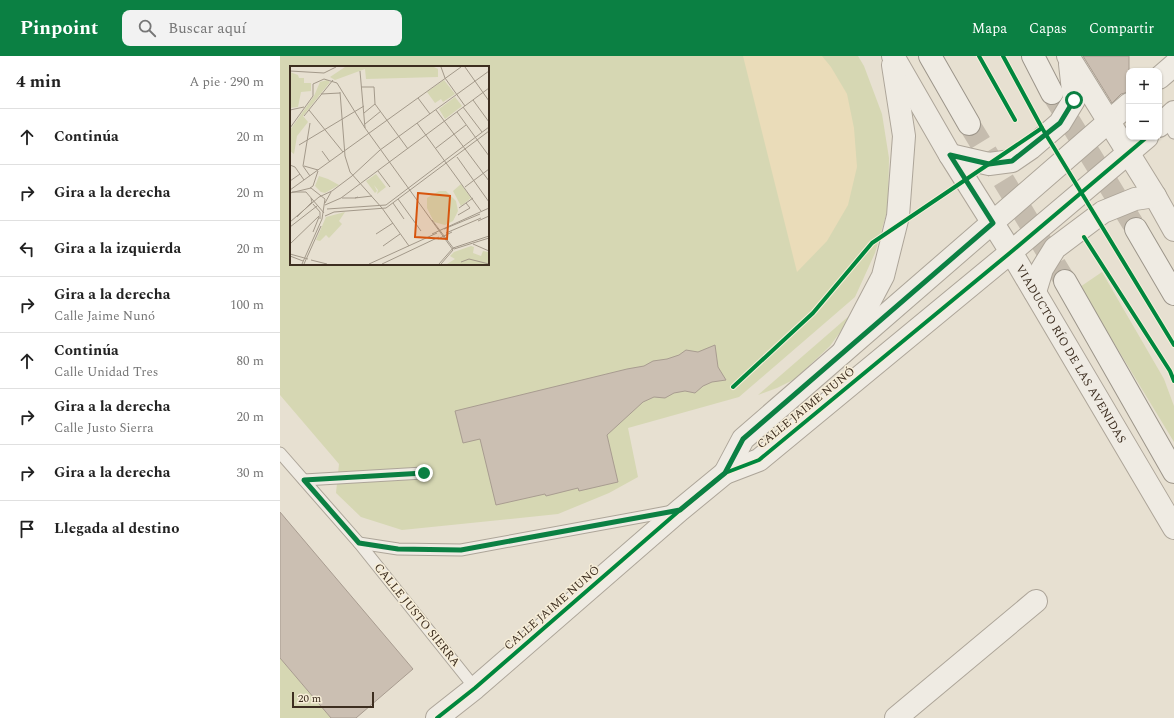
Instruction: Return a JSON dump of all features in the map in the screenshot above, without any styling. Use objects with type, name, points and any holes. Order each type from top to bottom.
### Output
[{"type":"street","name":"VIADUCTO RÍO DE LAS AVENIDAS","points":[[892,56],[950,155],[1035,292],[1174,528]]},
{"type":"street","points":[[843,352],[882,276],[898,216],[904,136],[892,56]]},
{"type":"street","points":[[930,56],[969,124]]},
{"type":"street","points":[[1032,56],[1052,93]]},
{"type":"street","points":[[950,155],[989,164],[1012,161],[1031,148],[1060,123],[1074,100],[1068,57]]},
{"type":"street","points":[[1068,57],[1155,196],[1174,230]]},
{"type":"street","points":[[1162,75],[1174,65]]},
{"type":"street","name":"CALLE JAIME NUNÓ","points":[[725,473],[743,439],[1126,107]]},
{"type":"street","name":"CALLE JAIME NUNÓ","points":[[436,718],[475,688],[680,510],[725,473],[759,460],[1011,252],[1144,140]]},
{"type":"street","points":[[1035,292],[1042,269],[1055,248],[1103,212],[1135,199],[1155,196]]},
{"type":"street","points":[[1136,229],[1174,294]]},
{"type":"street","points":[[1065,281],[1174,472]]},
{"type":"street","points":[[896,718],[1036,601]]},
{"type":"lane","name":"CALLE JUSTO SIERRA","points":[[280,453],[359,543],[475,688]]},
{"type":"lane","points":[[304,480],[424,473]]},
{"type":"lane","points":[[359,543],[398,549],[461,550],[680,510]]},
{"type":"green space","points":[[280,56],[858,56],[864,66],[882,114],[889,158],[888,208],[875,253],[855,297],[739,397],[628,428],[638,477],[609,493],[558,514],[402,530],[361,517],[336,493],[339,464],[280,395]]},
{"type":"green space","points":[[1102,272],[1164,379],[1174,406],[1174,442],[1080,287]]},
{"type":"green space","points":[[857,309],[830,346],[795,379],[758,395]]},
{"type":"green space","points":[[280,658],[331,718],[280,718]]},
{"type":"sand","points":[[743,56],[822,56],[831,67],[847,94],[854,128],[857,167],[848,205],[827,241],[797,272]]},
{"type":"building","points":[[1083,56],[1129,56],[1129,68],[1126,68],[1126,93],[1121,94],[1112,103]]},
{"type":"building","points":[[715,345],[718,367],[726,380],[712,382],[703,386],[695,393],[685,391],[674,393],[665,398],[654,397],[643,402],[607,435],[618,482],[579,491],[578,488],[546,496],[545,494],[496,505],[480,439],[463,443],[455,411],[644,366],[653,361],[679,355],[686,350],[698,352]]},
{"type":"building","points":[[280,512],[413,669],[356,718],[331,718],[280,658]]},
{"type":"tunnel","points":[[1052,93],[1136,229]]},
{"type":"tunnel","points":[[969,124],[1065,281]]},
{"type":"cycle path","points":[[979,56],[1015,120]]},
{"type":"cycle path","points":[[1003,56],[1042,128],[1174,345]]},
{"type":"cycle path","points":[[733,387],[813,313],[872,243],[1042,128]]},
{"type":"cycle path","points":[[437,718],[475,688],[680,510],[725,473],[759,460],[1011,252],[1143,140]]},
{"type":"cycle path","points":[[1084,237],[1170,371],[1174,381]]},
{"type":"route","points":[[424,473],[304,480],[359,543],[398,549],[461,550],[680,510],[725,473],[743,439],[993,223],[950,155],[989,164],[1012,161],[1031,148],[1060,123],[1074,100]]}]
